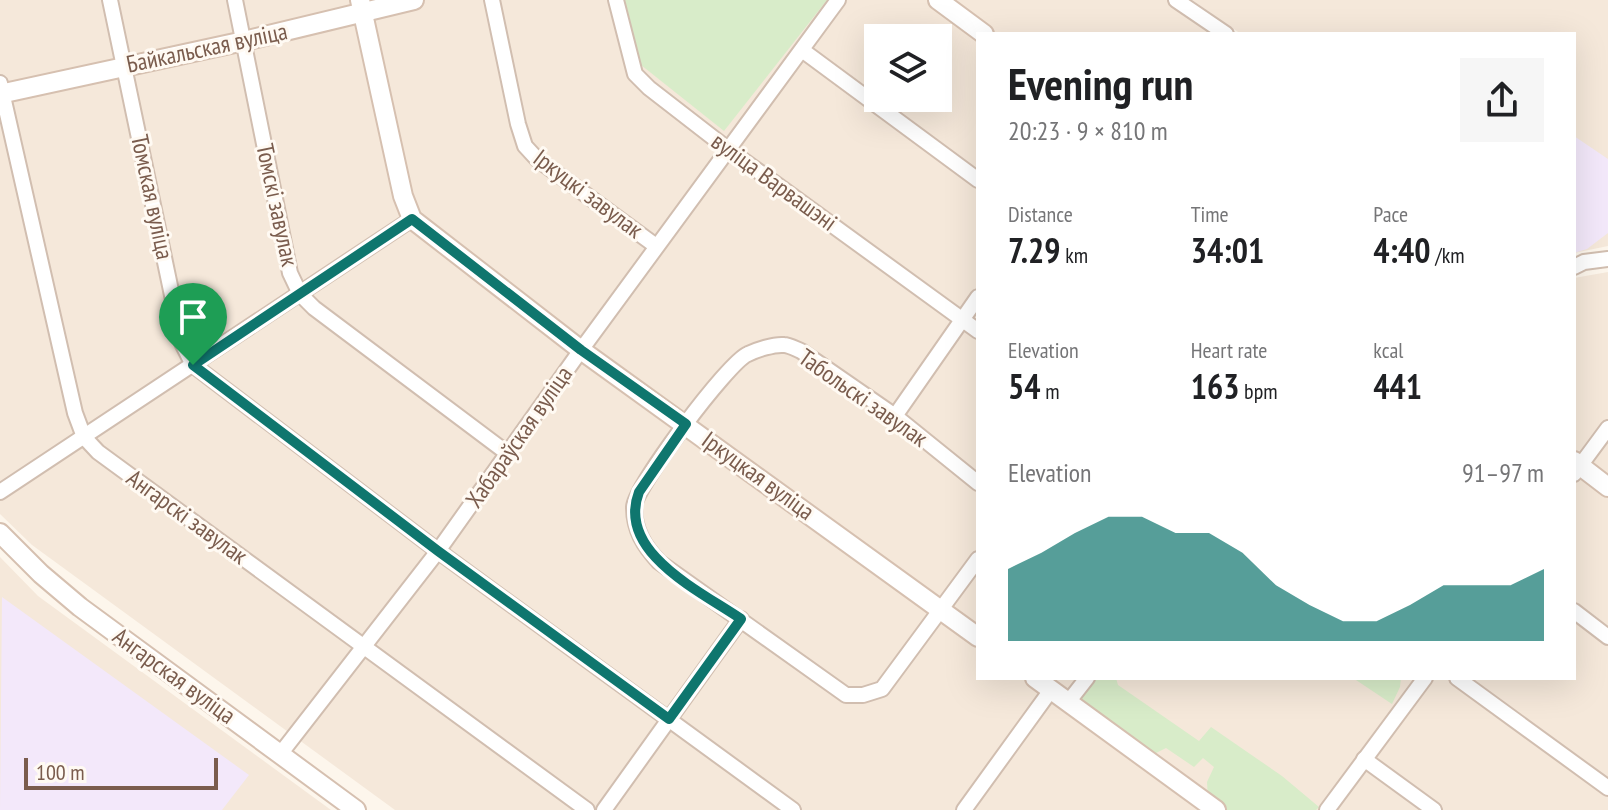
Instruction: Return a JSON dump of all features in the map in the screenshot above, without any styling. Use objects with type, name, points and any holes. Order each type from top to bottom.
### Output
[{"type":"street","name":"Томская вуліца","points":[[110,0],[182,343],[193,365]]},
{"type":"street","name":"Томскі завулак","points":[[235,0],[290,273],[300,294],[314,308],[507,453]]},
{"type":"street","name":"Байкальская вуліца","points":[[1,90],[244,41],[361,6],[414,0]]},
{"type":"street","name":"Іркуцкі завулак","points":[[492,0],[525,146],[537,159],[656,246]]},
{"type":"street","name":"вуліца Варвашэні","points":[[616,0],[635,74],[729,150],[976,330]]},
{"type":"street","name":"Хабараўская вуліца","points":[[281,753],[438,551],[656,246],[838,0]]},
{"type":"street","points":[[938,0],[981,32]]},
{"type":"street","points":[[1176,0],[1223,32]]},
{"type":"street","points":[[0,492],[412,219],[403,196],[361,6]]},
{"type":"street","points":[[802,50],[976,179]]},
{"type":"street","points":[[1,90],[75,413],[84,437]]},
{"type":"street","name":"Іркуцкая вуліца","points":[[412,219],[581,350],[976,636]]},
{"type":"street","points":[[1576,266],[1608,259]]},
{"type":"street","points":[[895,416],[976,300]]},
{"type":"street","name":"Табольскі завулак","points":[[976,481],[895,416],[801,351],[784,345],[745,354],[686,424],[634,504],[637,528],[645,548],[659,562],[846,695],[863,695],[882,689],[976,562]]},
{"type":"street","points":[[193,365],[438,551],[793,810]]},
{"type":"street","points":[[1608,428],[1576,467],[1608,487]]},
{"type":"street","name":"Ангарскі завулак","points":[[84,437],[98,452],[587,810]]},
{"type":"street","name":"Ангарская вуліца","points":[[0,533],[80,607],[356,810]]},
{"type":"street","points":[[1576,613],[1608,637]]},
{"type":"street","points":[[604,810],[741,619]]},
{"type":"street","points":[[1038,680],[1216,810]]},
{"type":"street","points":[[1069,701],[1085,680]]},
{"type":"street","points":[[1327,810],[1423,680]]},
{"type":"street","points":[[1460,680],[1608,788]]},
{"type":"street","points":[[964,810],[1051,690]]},
{"type":"street","points":[[1364,759],[1434,810]]},
{"type":"shaded area","points":[[0,0],[1168,0],[1213,32],[976,32],[976,680],[1576,680],[1576,278],[1608,272],[1608,810],[395,810],[32,545],[0,514]]},
{"type":"shaded area","points":[[1192,0],[1608,0],[1608,246],[1576,253],[1576,32],[1238,32]]},
{"type":"shaded area","points":[[1576,137],[1608,159],[1608,233],[1587,249],[1576,252]]},
{"type":"shaded area","points":[[0,557],[38,596],[331,810],[0,810]]},
{"type":"shaded area","points":[[2,597],[249,775],[222,810],[0,810]]},
{"type":"green space","points":[[625,0],[827,0],[724,131],[641,65]]},
{"type":"green space","points":[[1095,680],[1117,680],[1118,685],[1199,741],[1211,727],[1282,776],[1319,807],[1316,810],[1224,810],[1208,799],[1207,782],[1214,767],[1203,758],[1194,767],[1166,748],[1152,755],[1080,699]]},
{"type":"green space","points":[[1356,680],[1401,680],[1392,704]]},
{"type":"route","points":[[412,219],[581,350],[686,424],[639,492],[634,504],[637,528],[645,548],[659,562],[741,619],[669,719],[438,551],[193,365],[412,219]]}]
